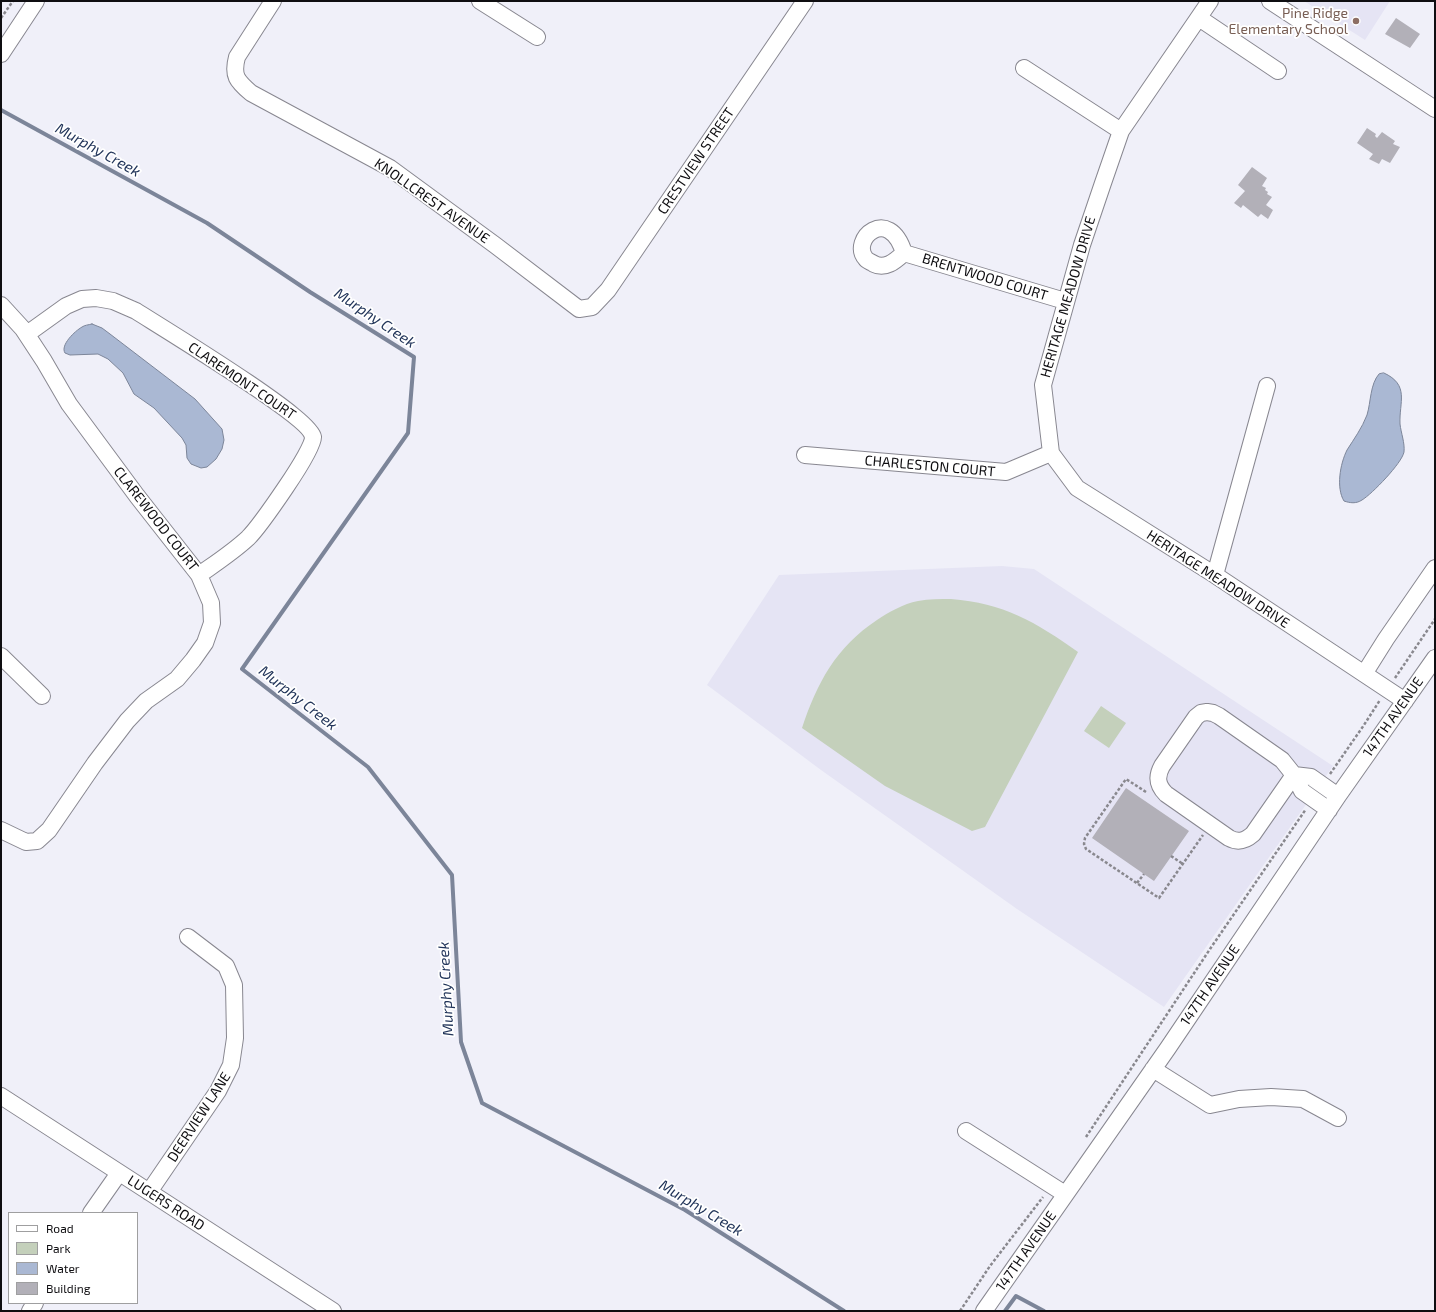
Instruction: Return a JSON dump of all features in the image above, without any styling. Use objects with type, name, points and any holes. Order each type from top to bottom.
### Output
[{"type":"street","points":[[1,54],[36,1]]},
{"type":"street","name":"KNOLLCREST AVENUE","points":[[273,1],[237,57],[234,68],[235,76],[241,84],[251,93],[390,168],[579,309]]},
{"type":"street","points":[[480,1],[538,37]]},
{"type":"street","name":"CRESTVIEW STREET","points":[[579,309],[592,307],[608,290],[805,1]]},
{"type":"street","name":"HERITAGE MEADOW DRIVE","points":[[1210,1],[1121,132],[1082,245],[1065,301],[1043,385],[1051,453],[1077,488],[1215,575],[1405,701]]},
{"type":"street","points":[[1270,1],[1293,7],[1435,109]]},
{"type":"street","points":[[1199,18],[1278,71]]},
{"type":"street","points":[[1024,68],[1121,132]]},
{"type":"street","name":"BRENTWOOD COURT","points":[[904,253],[1065,301]]},
{"type":"street","name":"CLAREMONT COURT","points":[[27,334],[66,306],[82,299],[96,298],[113,301],[136,311],[264,394],[300,420],[310,430],[313,437],[312,444],[302,462],[249,537],[232,552],[199,575]]},
{"type":"street","name":"CLAREWOOD COURT","points":[[1,305],[27,334],[69,404],[137,496],[199,575],[211,602],[212,623],[205,643],[193,660],[177,679],[146,701],[127,721],[95,763],[49,830],[37,841],[26,842],[1,830]]},
{"type":"street","points":[[1215,575],[1267,386]]},
{"type":"street","name":"CHARLESTON COURT","points":[[805,455],[1006,472],[1051,453]]},
{"type":"street","points":[[1364,674],[1435,568]]},
{"type":"street","points":[[1,656],[42,696]]},
{"type":"street","name":"147TH AVENUE","points":[[984,1311],[1153,1069],[1338,796],[1435,658]]},
{"type":"street","points":[[1294,775],[1253,834],[1248,839],[1241,841],[1234,841],[1166,794],[1161,789],[1158,782],[1158,774],[1162,766],[1196,717],[1201,713],[1213,712],[1282,760],[1294,775],[1302,791],[1329,810]]},
{"type":"street","points":[[1294,775],[1311,776],[1338,796]]},
{"type":"street","name":"DEERVIEW LANE","points":[[149,1192],[218,1091],[231,1065],[235,1038],[234,986],[226,966],[188,937]]},
{"type":"street","points":[[1153,1069],[1210,1105],[1238,1099],[1271,1097],[1303,1099],[1338,1118]]},
{"type":"street","name":"LUGERS ROAD","points":[[1,1096],[332,1310]]},
{"type":"street","points":[[966,1131],[1051,1186],[1066,1194]]},
{"type":"street","points":[[93,1210],[119,1173]]},
{"type":"path","points":[[1,18],[13,1]]},
{"type":"path","points":[[1323,785],[1435,619]]},
{"type":"path","points":[[1152,796],[1126,779],[1084,841],[1086,849],[1159,898],[1210,825]]},
{"type":"path","points":[[1084,1141],[1210,949],[1313,798]]},
{"type":"path","points":[[1171,856],[1183,864]]},
{"type":"path","points":[[1137,883],[1144,874]]},
{"type":"path","points":[[960,1311],[990,1266],[1051,1186]]},
{"type":"shaded area","name":"Pine Ridge Elementary School","points":[[1304,1],[1390,1],[1365,40]]},
{"type":"shaded area","points":[[1002,566],[1034,569],[1333,766],[1164,1007],[1017,909],[821,770],[707,685],[779,575]]},
{"type":"green space","points":[[951,599],[987,605],[1018,616],[1063,641],[1078,652],[985,827],[972,831],[885,786],[802,728],[814,696],[822,681],[839,654],[850,642],[886,614],[907,604],[926,600]]},
{"type":"green space","points":[[1101,706],[1126,723],[1109,748],[1084,731]]},
{"type":"water","points":[[92,324],[102,328],[195,399],[222,429],[224,440],[222,449],[216,459],[207,467],[201,468],[191,464],[187,458],[186,445],[182,438],[154,408],[134,394],[123,373],[108,359],[98,354],[70,355],[65,353],[64,350],[66,342],[72,335],[83,326]]},
{"type":"water","points":[[1384,373],[1397,383],[1400,389],[1400,424],[1404,452],[1398,463],[1367,497],[1358,502],[1346,502],[1344,501],[1340,490],[1342,462],[1347,450],[1367,415],[1372,388],[1376,378],[1379,374]]},
{"type":"building","points":[[1396,18],[1420,34],[1410,48],[1385,34]]},
{"type":"building","points":[[1367,128],[1376,134],[1375,136],[1377,138],[1382,132],[1395,141],[1393,144],[1400,147],[1390,163],[1382,159],[1379,164],[1369,159],[1373,154],[1357,143]]},
{"type":"building","points":[[1252,167],[1267,178],[1262,186],[1266,188],[1265,190],[1268,192],[1267,194],[1272,197],[1266,205],[1273,210],[1268,219],[1261,214],[1258,217],[1243,205],[1241,208],[1234,203],[1245,191],[1238,185]]},
{"type":"building","points":[[1126,788],[1189,831],[1154,881],[1092,838]]},
{"type":"waterway","name":"Murphy Creek","points":[[1,110],[207,223],[310,292],[414,357],[408,433],[242,669],[368,767],[452,875],[461,1042],[482,1103],[685,1210],[844,1311]]},
{"type":"waterway","name":"Murphy Creek","points":[[1005,1311],[1016,1296],[1044,1311]]},
{"type":"place","name":"Pine Ridge Elementary School","points":[[1356,21]]}]
